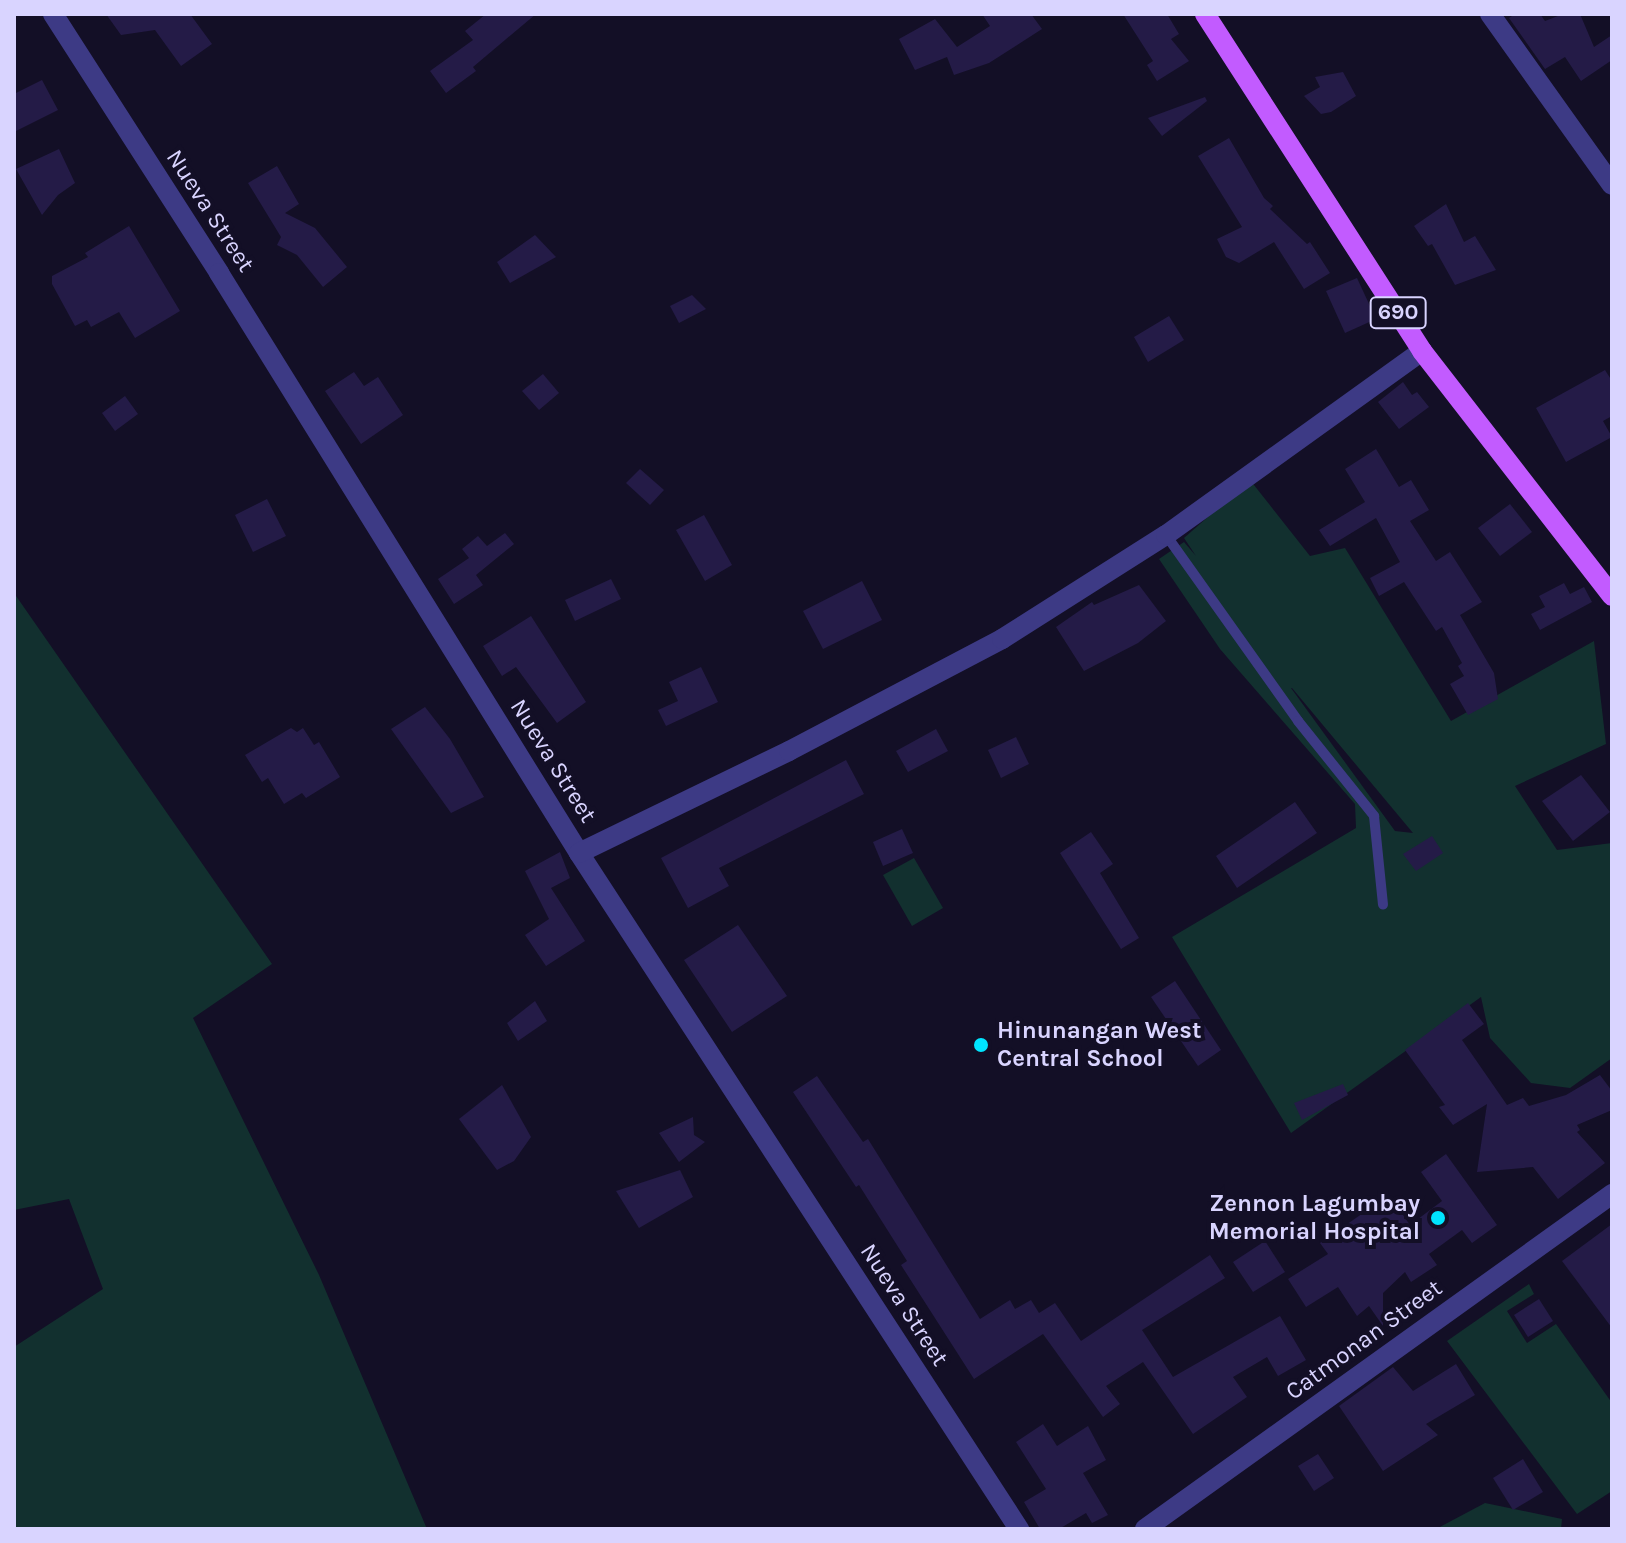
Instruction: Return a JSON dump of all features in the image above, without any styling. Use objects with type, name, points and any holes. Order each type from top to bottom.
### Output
[{"type":"main road","name":"690","points":[[1205,14],[1422,351],[1612,596]]},
{"type":"street","name":"Nueva Street","points":[[53,14],[219,273],[579,853],[1019,1529]]},
{"type":"street","points":[[1490,14],[1612,185]]},
{"type":"street","points":[[579,853],[789,751],[1002,639],[1166,535],[1422,351]]},
{"type":"street","name":"Catmonan Street","points":[[1145,1529],[1612,1194]]},
{"type":"lane","points":[[1166,535],[1298,721],[1374,816],[1383,905]]},
{"type":"green space","points":[[1250,480],[1310,556],[1345,548],[1451,721],[1594,641],[1606,744],[1515,786],[1557,850],[1612,843],[1612,1058],[1570,1088],[1531,1083],[1490,1038],[1481,997],[1291,1133],[1172,937],[1356,828],[1355,804],[1220,649],[1159,559],[1184,542],[1196,556],[1184,538]],"holes":[[[1292,688],[1413,833],[1395,831]]]},
{"type":"green space","points":[[14,593],[272,964],[193,1018],[319,1275],[427,1529],[14,1529],[14,1347],[103,1289],[69,1199],[14,1210]]},
{"type":"green space","points":[[914,858],[943,908],[912,926],[883,875]]},
{"type":"green space","points":[[1529,1284],[1534,1294],[1507,1311],[1527,1343],[1556,1324],[1612,1403],[1612,1491],[1577,1514],[1447,1341]]},
{"type":"green space","points":[[1485,1503],[1562,1519],[1561,1529],[1436,1529]]},
{"type":"building","points":[[106,14],[190,14],[212,44],[181,66],[155,30],[121,35]]},
{"type":"building","points":[[486,14],[536,14],[473,67],[476,71],[446,93],[430,71],[473,40],[465,31]]},
{"type":"building","points":[[982,14],[1031,14],[1042,29],[989,63],[954,75],[947,57],[915,70],[899,39],[935,19],[957,47],[990,26]]},
{"type":"building","points":[[1123,14],[1167,14],[1179,34],[1171,39],[1189,61],[1157,81],[1147,65],[1153,61]]},
{"type":"building","points":[[1515,14],[1540,14],[1545,21],[1563,14],[1580,14],[1594,47],[1612,35],[1612,60],[1581,81],[1565,57],[1545,69],[1509,18]]},
{"type":"building","points":[[1343,72],[1356,96],[1331,112],[1321,114],[1304,96],[1320,87],[1315,77]]},
{"type":"building","points":[[42,80],[58,110],[14,132],[14,94]]},
{"type":"building","points":[[1205,97],[1207,101],[1162,136],[1148,118]]},
{"type":"building","points":[[1229,138],[1264,198],[1273,206],[1270,209],[1307,244],[1310,242],[1330,273],[1304,289],[1274,242],[1239,263],[1226,257],[1217,239],[1242,227],[1198,156]]},
{"type":"building","points":[[59,149],[75,183],[58,195],[42,215],[16,169]]},
{"type":"building","points":[[277,166],[299,204],[285,213],[315,228],[347,267],[323,287],[297,255],[277,245],[281,237],[248,183]]},
{"type":"building","points":[[1446,204],[1464,242],[1475,236],[1496,270],[1455,285],[1432,244],[1428,246],[1414,226]]},
{"type":"building","points":[[129,226],[180,311],[135,338],[119,312],[91,327],[87,320],[75,326],[52,284],[52,276],[88,257],[85,253]]},
{"type":"building","points":[[535,235],[556,257],[510,283],[497,262]]},
{"type":"building","points":[[1357,278],[1376,319],[1345,333],[1326,291]]},
{"type":"building","points":[[692,295],[706,309],[679,323],[670,306]]},
{"type":"building","points":[[1169,316],[1184,340],[1148,362],[1134,337]]},
{"type":"building","points":[[1605,370],[1612,381],[1612,416],[1603,421],[1612,437],[1566,462],[1536,408]]},
{"type":"building","points":[[354,372],[364,386],[378,377],[403,415],[361,444],[325,391]]},
{"type":"building","points":[[543,374],[559,393],[539,410],[522,391]]},
{"type":"building","points":[[1403,382],[1412,395],[1417,392],[1429,407],[1399,429],[1378,402]]},
{"type":"building","points":[[125,396],[138,414],[115,431],[102,413]]},
{"type":"building","points":[[1376,449],[1399,487],[1411,480],[1429,510],[1410,521],[1436,561],[1450,552],[1482,602],[1460,615],[1494,673],[1498,699],[1468,715],[1450,684],[1464,676],[1458,666],[1462,663],[1442,627],[1436,631],[1404,582],[1379,596],[1370,578],[1400,562],[1376,518],[1330,546],[1319,530],[1365,502],[1345,469]]},
{"type":"building","points":[[640,469],[664,490],[650,505],[626,483]]},
{"type":"building","points":[[267,499],[286,536],[253,552],[235,515]]},
{"type":"building","points":[[1510,504],[1532,532],[1500,556],[1478,528]]},
{"type":"building","points":[[704,515],[732,565],[705,581],[676,530]]},
{"type":"building","points":[[505,533],[514,544],[476,575],[483,585],[454,604],[438,579],[469,558],[462,549],[478,536],[487,546]]},
{"type":"building","points":[[611,579],[621,599],[575,621],[565,600]]},
{"type":"building","points":[[862,581],[882,620],[823,649],[803,611]]},
{"type":"building","points":[[1564,583],[1570,594],[1584,587],[1592,602],[1540,630],[1531,614],[1545,607],[1539,596]]},
{"type":"building","points":[[1139,585],[1166,621],[1138,643],[1084,671],[1056,627],[1092,602],[1094,605]]},
{"type":"building","points":[[531,616],[586,702],[557,723],[516,667],[502,676],[483,646]]},
{"type":"building","points":[[701,667],[718,702],[666,726],[658,710],[678,701],[669,682]]},
{"type":"building","points":[[425,707],[450,739],[484,797],[451,813],[391,729]]},
{"type":"building","points":[[291,728],[297,732],[303,728],[314,745],[319,742],[340,777],[306,798],[302,793],[284,804],[268,778],[262,782],[245,755]]},
{"type":"building","points":[[936,729],[948,751],[908,772],[896,751]]},
{"type":"building","points":[[1016,737],[1029,764],[1001,778],[988,750]]},
{"type":"building","points":[[846,760],[864,794],[719,868],[729,886],[688,908],[661,858]]},
{"type":"building","points":[[1581,775],[1610,812],[1573,841],[1542,801]]},
{"type":"building","points":[[1295,802],[1317,833],[1237,888],[1216,856]]},
{"type":"building","points":[[902,829],[913,853],[883,866],[873,842]]},
{"type":"building","points":[[1091,832],[1113,864],[1100,873],[1139,938],[1121,949],[1060,853]]},
{"type":"building","points":[[1432,836],[1443,853],[1416,871],[1403,854]]},
{"type":"building","points":[[560,852],[570,878],[551,888],[585,941],[546,966],[525,935],[549,919],[525,871]]},
{"type":"building","points":[[738,925],[787,996],[732,1032],[684,960]]},
{"type":"building","points":[[1175,981],[1221,1050],[1198,1066],[1151,997]]},
{"type":"building","points":[[535,1001],[547,1021],[518,1041],[507,1023]]},
{"type":"building","points":[[1468,1003],[1484,1024],[1462,1040],[1507,1105],[1523,1098],[1529,1106],[1566,1095],[1600,1075],[1612,1091],[1612,1110],[1577,1125],[1580,1130],[1577,1132],[1605,1163],[1558,1199],[1533,1167],[1477,1172],[1487,1104],[1453,1125],[1439,1107],[1445,1105],[1405,1050]]},
{"type":"building","points":[[817,1076],[863,1142],[868,1139],[980,1319],[1010,1300],[1015,1309],[1031,1300],[1039,1313],[1055,1303],[1081,1341],[1210,1255],[1225,1278],[1142,1330],[1173,1377],[1280,1316],[1306,1360],[1278,1376],[1267,1357],[1233,1377],[1247,1397],[1193,1434],[1143,1362],[1106,1386],[1120,1404],[1103,1417],[1043,1334],[974,1379],[901,1265],[907,1261],[859,1185],[856,1187],[793,1092]]},
{"type":"building","points":[[1343,1084],[1348,1095],[1302,1120],[1294,1103]]},
{"type":"building","points":[[502,1085],[531,1137],[514,1161],[497,1170],[459,1119]]},
{"type":"building","points":[[693,1117],[694,1135],[705,1142],[679,1162],[659,1133]]},
{"type":"building","points":[[1446,1154],[1497,1225],[1472,1243],[1462,1230],[1429,1254],[1437,1265],[1411,1282],[1405,1272],[1383,1293],[1383,1326],[1369,1306],[1357,1316],[1338,1287],[1306,1307],[1288,1279],[1328,1254],[1320,1243],[1389,1195],[1410,1225],[1442,1201],[1421,1172]]},
{"type":"building","points":[[680,1170],[693,1197],[639,1228],[616,1191]]},
{"type":"building","points":[[1612,1224],[1612,1328],[1562,1261]]},
{"type":"building","points":[[1265,1241],[1285,1272],[1253,1292],[1233,1262]]},
{"type":"building","points":[[1539,1299],[1553,1321],[1528,1337],[1514,1315]]},
{"type":"building","points":[[1456,1364],[1475,1395],[1426,1424],[1438,1435],[1383,1471],[1339,1406],[1393,1367],[1413,1391]]},
{"type":"building","points":[[1043,1424],[1057,1446],[1088,1426],[1106,1460],[1083,1473],[1108,1515],[1092,1523],[1086,1513],[1059,1529],[1040,1529],[1024,1502],[1046,1489],[1016,1442]]},
{"type":"building","points":[[1318,1454],[1334,1478],[1314,1491],[1298,1466]]},
{"type":"building","points":[[1523,1459],[1543,1492],[1513,1510],[1493,1478]]},
{"type":"place","name":"Hinunangan West Central School","points":[[981,1045]]},
{"type":"place","name":"Zennon Lagumbay Memorial Hospital","points":[[1438,1218]]}]
